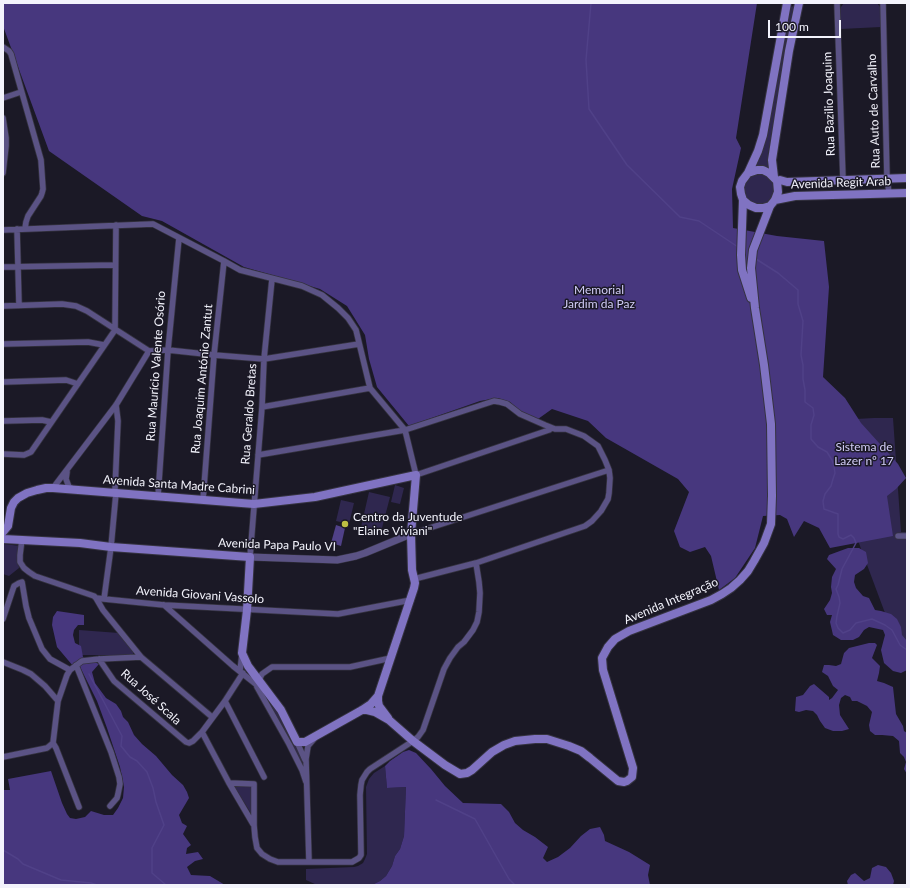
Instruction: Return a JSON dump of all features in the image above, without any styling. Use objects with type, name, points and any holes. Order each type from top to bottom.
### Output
[{"type":"main road","points":[[787,3],[763,135],[758,151],[740,187],[740,194],[743,200],[756,208],[763,208],[773,203],[778,192],[772,160],[789,51],[799,3]]},
{"type":"main road","points":[[748,173],[763,170],[776,179]]},
{"type":"main road","name":"Avenida Regit Arab","points":[[776,179],[787,182],[907,178]]},
{"type":"main road","name":"Avenida Regit Arab","points":[[773,203],[795,196],[907,193]]},
{"type":"main road","name":"Avenida Integração","points":[[743,200],[741,249],[742,270],[755,308]]},
{"type":"main road","name":"Avenida Integração","points":[[362,710],[375,712],[389,720],[413,741],[445,765],[460,774],[467,773],[472,770],[492,752],[504,745],[514,741],[547,739],[580,751],[618,781],[624,782],[632,777],[633,768],[603,670],[602,658],[608,647],[615,639],[629,631],[711,600],[731,588],[748,571],[764,543],[771,524],[771,424],[751,268],[752,256],[773,203]]},
{"type":"main road","points":[[242,653],[257,682],[270,695],[281,710],[297,742],[305,742],[315,737],[371,704],[378,696],[414,588],[411,534],[416,475]]},
{"type":"main road","name":"Avenida Santa Madre Cabrini","points":[[5,529],[14,502],[27,493],[37,490],[53,488],[73,489],[254,504],[315,497],[416,475]]},
{"type":"main road","points":[[5,529],[11,531],[17,537],[22,539]]},
{"type":"main road","name":"Avenida Papa Paulo VI","points":[[3,539],[22,539],[250,557]]},
{"type":"main road","name":"Rua Geraldo Bretas","points":[[242,653],[247,610],[250,557]]},
{"type":"main road","name":"Avenida Integração","points":[[378,696],[379,706],[389,720]]},
{"type":"street","name":"Rua Bazilio Joaquim","points":[[837,3],[842,180]]},
{"type":"street","name":"Rua Auto de Carvalho","points":[[882,3],[887,178],[889,193]]},
{"type":"street","points":[[3,47],[11,54],[41,160],[43,189],[41,196],[28,216],[26,229]]},
{"type":"street","points":[[3,98],[22,92]]},
{"type":"street","points":[[3,118],[6,138],[3,173]]},
{"type":"street","points":[[3,230],[153,224],[240,270],[308,289],[322,295],[348,318],[356,330],[358,344],[370,388],[405,430],[416,475]]},
{"type":"street","points":[[3,454],[24,455],[30,453],[115,330],[116,226]]},
{"type":"street","points":[[17,229],[19,305]]},
{"type":"street","name":"Rua Maurício Valente Osório","points":[[158,496],[168,350],[178,238]]},
{"type":"street","name":"Rua Joaquim António Zantut","points":[[203,500],[214,355],[224,261]]},
{"type":"street","points":[[3,267],[115,265]]},
{"type":"street","name":"Rua Geraldo Bretas","points":[[250,557],[262,407],[264,359],[272,279]]},
{"type":"street","points":[[3,306],[62,304],[76,306],[87,310],[115,330],[149,351],[168,350],[264,359],[358,344]]},
{"type":"street","points":[[3,344],[88,342],[104,345]]},
{"type":"street","points":[[53,488],[116,405],[149,351]]},
{"type":"street","points":[[3,382],[66,380],[78,384]]},
{"type":"street","points":[[262,407],[370,388]]},
{"type":"street","points":[[258,455],[405,430],[494,401],[507,404],[520,414],[552,428],[562,430],[566,429],[584,436],[598,446],[609,470],[610,487],[608,499],[601,511],[597,517],[585,526],[476,563],[414,579]]},
{"type":"street","points":[[104,599],[116,493],[118,421],[116,405]]},
{"type":"street","points":[[3,420],[42,420],[51,422]]},
{"type":"street","name":"Avenida Santa Madre Cabrini","points":[[416,475],[552,428]]},
{"type":"street","points":[[68,468],[66,479],[69,487],[73,489]]},
{"type":"street","name":"Avenida Papa Paulo VI","points":[[250,557],[337,560],[356,556],[411,534],[609,470]]},
{"type":"street","points":[[898,536],[907,536]]},
{"type":"street","name":"Avenida Giovani Vassolo","points":[[22,539],[20,562],[29,572],[35,576],[94,596],[96,598],[164,605],[338,614],[411,600]]},
{"type":"street","points":[[229,783],[254,784],[254,825],[257,848],[262,854],[270,859],[278,862],[352,862],[359,858],[361,855],[360,785],[370,769],[413,741],[423,730],[442,675],[450,658],[474,630],[477,622],[479,612],[480,582],[476,563]]},
{"type":"street","points":[[3,619],[14,586],[22,582],[29,618],[42,649],[50,659],[70,670]]},
{"type":"street","points":[[96,598],[103,610],[141,657],[212,717]]},
{"type":"street","points":[[164,605],[241,672],[257,682],[302,770],[306,782]]},
{"type":"street","name":"Rua Geraldo Bretas","points":[[193,741],[202,732],[225,701],[241,672],[242,653]]},
{"type":"street","points":[[79,807],[53,743],[58,701],[67,675],[70,670],[82,661],[141,657]]},
{"type":"street","points":[[257,682],[262,674],[272,667],[350,667],[391,658]]},
{"type":"street","name":"Rua José Scala","points":[[99,659],[114,681],[186,742],[189,743],[193,741]]},
{"type":"street","points":[[3,662],[31,674],[45,686],[58,701]]},
{"type":"street","points":[[76,665],[119,777],[120,784],[116,798],[110,806]]},
{"type":"street","points":[[225,701],[264,777]]},
{"type":"street","points":[[202,732],[229,783],[254,825]]},
{"type":"street","points":[[309,862],[306,762],[308,746],[315,737]]},
{"type":"street","points":[[297,742],[306,762]]},
{"type":"street","points":[[3,758],[47,748],[53,743]]},
{"type":"green space","name":"Memorial Jardim da Paz","points":[[3,3],[757,3],[736,138],[741,148],[732,189],[733,228],[777,236],[824,241],[829,287],[823,377],[845,398],[861,423],[898,464],[906,478],[887,496],[893,536],[830,548],[819,528],[804,521],[794,537],[787,519],[780,515],[763,516],[755,548],[735,578],[719,590],[711,556],[705,547],[690,552],[680,547],[674,531],[689,492],[678,479],[606,438],[588,421],[552,409],[538,419],[521,412],[510,402],[497,398],[480,401],[409,426],[377,387],[369,359],[365,335],[347,306],[320,289],[244,267],[162,221],[142,216],[49,151],[3,26]]},
{"type":"green space","points":[[844,3],[877,3],[880,7],[881,27],[841,29],[840,10]]},
{"type":"green space","points":[[794,6],[768,155],[771,171],[754,168],[764,145],[790,7]]},
{"type":"green space","points":[[761,173],[767,175],[774,183],[775,189],[772,199],[767,203],[757,205],[746,199],[743,186],[751,175]]},
{"type":"green space","name":"Sistema de Lazer nº 17","points":[[893,418],[901,532],[907,532],[907,672],[838,487],[819,421]]},
{"type":"green space","points":[[395,485],[404,488],[400,504],[391,502]]},
{"type":"green space","points":[[369,492],[390,497],[381,532],[361,527]]},
{"type":"green space","points":[[341,500],[354,503],[349,524],[336,521]]},
{"type":"green space","points":[[4,544],[20,546],[18,557],[19,568],[9,576],[3,574]]},
{"type":"green space","points":[[848,548],[859,548],[866,552],[868,563],[864,569],[855,575],[854,582],[856,588],[863,596],[869,598],[875,610],[891,614],[897,619],[901,627],[902,635],[907,641],[907,670],[901,673],[893,671],[884,663],[881,650],[885,635],[883,630],[869,627],[864,630],[859,637],[853,640],[841,640],[833,635],[830,622],[832,615],[827,615],[824,609],[830,600],[832,593],[832,577],[836,569],[827,559],[829,555]]},
{"type":"green space","points":[[57,611],[84,615],[84,625],[78,625],[74,630],[73,635],[75,643],[81,646],[83,657],[99,664],[92,672],[95,683],[106,698],[116,704],[123,717],[128,722],[134,735],[183,785],[187,792],[189,798],[179,815],[182,823],[187,826],[183,834],[191,845],[187,848],[186,854],[198,852],[203,859],[195,861],[187,867],[191,875],[210,876],[225,885],[3,885],[3,790],[10,790],[8,779],[51,771],[67,814],[70,818],[76,819],[85,817],[91,811],[104,815],[113,815],[123,798],[124,787],[120,767],[97,701],[79,665],[73,666],[57,647],[52,625],[53,617]]},
{"type":"green space","points":[[79,630],[119,633],[134,651],[133,654],[79,655]]},
{"type":"green space","points":[[875,643],[877,645],[872,658],[880,666],[877,681],[893,687],[896,714],[903,726],[904,731],[907,733],[907,774],[904,769],[906,762],[900,753],[899,741],[893,736],[875,735],[870,731],[869,725],[872,712],[867,706],[857,701],[852,701],[850,697],[845,695],[841,698],[839,705],[840,715],[849,729],[842,731],[833,731],[825,728],[813,711],[795,711],[796,697],[803,695],[810,686],[814,684],[829,697],[829,700],[832,698],[838,690],[833,686],[828,676],[822,672],[824,665],[836,666],[841,664],[844,653],[849,648]]},
{"type":"green space","points":[[272,704],[274,704],[298,747],[304,768],[272,708]]},
{"type":"green space","points":[[409,750],[416,753],[445,786],[463,803],[501,804],[509,812],[515,823],[548,847],[543,858],[547,862],[558,857],[570,848],[590,829],[600,827],[605,841],[629,852],[650,865],[648,875],[650,885],[372,885],[386,876],[392,866],[395,856],[400,849],[404,836],[406,787],[387,788],[385,766],[403,752]]},
{"type":"green space","points":[[385,766],[387,788],[406,787],[404,836],[400,849],[395,856],[392,866],[386,876],[372,885],[317,885],[306,880],[306,869],[354,867],[363,863],[367,854],[366,787],[369,779],[374,773]]},
{"type":"green space","points":[[234,786],[253,787],[252,815]]},
{"type":"green space","points":[[878,865],[886,867],[891,873],[894,881],[893,885],[848,885],[847,881],[851,875],[855,873],[864,881],[870,878],[872,868]]},
{"type":"shaded area","points":[[336,525],[345,528],[341,546],[331,543]]},
{"type":"waterway","points":[[591,3],[586,60],[589,109],[627,165],[680,217],[699,221],[738,247]]},
{"type":"waterway","points":[[756,259],[778,273],[798,290],[798,304],[803,321],[801,355],[805,402],[813,408],[814,415],[811,425],[811,439],[818,447],[827,452],[832,460],[835,473],[831,486],[825,494],[823,501],[824,509],[838,514],[839,537],[843,539],[851,535],[856,543],[842,569],[836,589],[840,603],[836,623],[838,628],[843,633],[850,630],[856,623],[872,619],[892,630],[900,645],[907,650]]},
{"type":"waterway","points":[[89,674],[122,736],[121,746],[130,757],[137,761],[147,772],[153,788],[164,825],[152,848],[152,873],[166,885]]},
{"type":"waterway","points":[[436,800],[475,819],[509,879],[515,885]]},
{"type":"waterway","points":[[3,850],[18,859],[23,864],[61,880],[97,885]]},
{"type":"place","name":"Centro da Juventude \"Elaine Viviani\"","points":[[345,524]]}]
